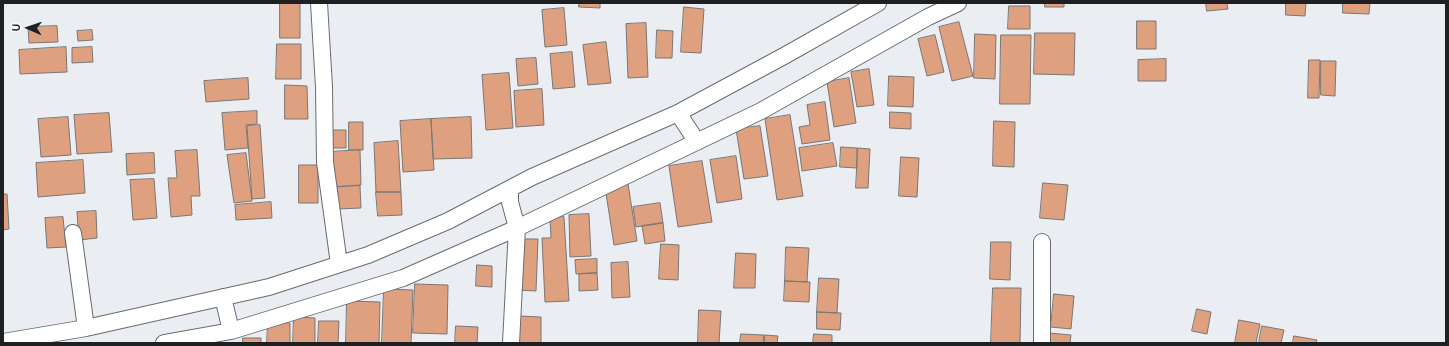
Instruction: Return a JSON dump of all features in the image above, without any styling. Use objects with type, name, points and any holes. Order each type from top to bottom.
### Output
[{"type":"street","points":[[319,3],[324,87],[326,162],[339,264]]},
{"type":"street","points":[[3,342],[86,328],[269,287],[368,255],[510,196],[532,177],[678,113],[878,3]]},
{"type":"street","points":[[164,343],[198,340],[403,278],[761,111],[928,17],[958,3]]},
{"type":"street","points":[[678,113],[697,142]]},
{"type":"street","points":[[510,196],[516,224],[512,343]]},
{"type":"street","points":[[73,233],[86,328]]},
{"type":"street","points":[[1042,242],[1042,343]]},
{"type":"street","points":[[223,297],[231,331]]},
{"type":"building","points":[[280,3],[300,3],[300,38],[280,38]]},
{"type":"building","points":[[579,3],[600,3],[600,8],[579,7]]},
{"type":"building","points":[[1045,3],[1064,3],[1064,7],[1045,7]]},
{"type":"building","points":[[1206,3],[1227,3],[1228,9],[1207,11]]},
{"type":"building","points":[[1286,3],[1306,3],[1305,16],[1286,15]]},
{"type":"building","points":[[1343,3],[1370,3],[1369,14],[1343,13]]},
{"type":"building","points":[[1009,6],[1030,6],[1030,29],[1008,29]]},
{"type":"building","points":[[684,7],[704,9],[701,53],[681,52]]},
{"type":"building","points":[[564,8],[567,45],[545,47],[542,10]]},
{"type":"building","points":[[1137,21],[1156,21],[1156,49],[1137,49]]},
{"type":"building","points":[[959,22],[973,76],[952,81],[939,27]]},
{"type":"building","points":[[646,23],[648,77],[628,78],[626,24]]},
{"type":"building","points":[[57,26],[58,42],[29,43],[28,27]]},
{"type":"building","points":[[92,30],[93,40],[78,41],[77,31]]},
{"type":"building","points":[[657,30],[673,31],[672,58],[656,58]]},
{"type":"building","points":[[1035,33],[1075,33],[1074,75],[1034,74]]},
{"type":"building","points":[[975,34],[996,35],[995,79],[974,78]]},
{"type":"building","points":[[935,35],[944,72],[927,76],[918,39]]},
{"type":"building","points":[[1001,35],[1031,35],[1030,104],[1000,104]]},
{"type":"building","points":[[606,42],[611,83],[588,85],[583,45]]},
{"type":"building","points":[[277,44],[301,44],[301,79],[276,79]]},
{"type":"building","points":[[66,47],[67,72],[20,74],[19,50]]},
{"type":"building","points":[[92,47],[93,62],[72,63],[72,48]]},
{"type":"building","points":[[572,52],[575,87],[553,89],[550,54]]},
{"type":"building","points":[[536,58],[538,84],[518,86],[516,59]]},
{"type":"building","points":[[1166,59],[1166,81],[1138,81],[1138,60]]},
{"type":"building","points":[[1309,60],[1320,60],[1319,98],[1308,98]]},
{"type":"building","points":[[1321,61],[1336,61],[1335,96],[1321,95]]},
{"type":"building","points":[[869,69],[874,105],[857,107],[851,72]]},
{"type":"building","points":[[509,73],[513,128],[486,130],[482,75]]},
{"type":"building","points":[[889,76],[914,77],[913,107],[888,106]]},
{"type":"building","points":[[248,78],[249,99],[206,102],[204,81]]},
{"type":"building","points":[[849,78],[856,123],[834,127],[827,82]]},
{"type":"building","points":[[285,85],[307,86],[308,119],[285,119]]},
{"type":"building","points":[[542,89],[544,125],[516,127],[514,91]]},
{"type":"building","points":[[825,102],[830,140],[802,144],[799,127],[810,125],[807,105]]},
{"type":"building","points":[[257,111],[257,124],[246,125],[248,148],[225,150],[222,113]]},
{"type":"building","points":[[890,112],[911,113],[911,129],[890,128]]},
{"type":"building","points":[[109,113],[112,152],[77,154],[74,115]]},
{"type":"building","points":[[790,115],[803,196],[777,200],[765,119]]},
{"type":"building","points":[[68,117],[71,155],[41,157],[38,119]]},
{"type":"building","points":[[471,117],[472,158],[433,159],[431,119]]},
{"type":"building","points":[[431,119],[434,170],[403,172],[400,121]]},
{"type":"building","points":[[994,121],[1015,122],[1014,167],[993,166]]},
{"type":"building","points":[[349,122],[363,122],[363,150],[349,150]]},
{"type":"building","points":[[260,125],[265,198],[252,199],[247,126]]},
{"type":"building","points":[[760,126],[768,176],[744,179],[736,129]]},
{"type":"building","points":[[330,130],[346,130],[346,148],[330,148]]},
{"type":"building","points":[[398,141],[401,192],[376,192],[374,143]]},
{"type":"building","points":[[833,143],[837,166],[802,171],[799,148]]},
{"type":"building","points":[[841,147],[857,148],[857,168],[840,167]]},
{"type":"building","points":[[858,148],[870,149],[868,188],[856,188]]},
{"type":"building","points":[[197,150],[200,196],[191,196],[192,215],[171,217],[168,178],[177,178],[175,151]]},
{"type":"building","points":[[360,150],[361,185],[332,187],[330,152]]},
{"type":"building","points":[[154,153],[155,173],[127,175],[126,154]]},
{"type":"building","points":[[246,153],[252,201],[234,203],[227,155]]},
{"type":"building","points":[[736,156],[742,199],[717,203],[710,160]]},
{"type":"building","points":[[901,157],[919,158],[917,197],[899,196]]},
{"type":"building","points":[[83,160],[85,193],[38,197],[36,163]]},
{"type":"building","points":[[702,161],[712,222],[678,227],[669,166]]},
{"type":"building","points":[[299,165],[318,165],[318,203],[299,203]]},
{"type":"building","points":[[154,179],[157,218],[133,220],[130,180]]},
{"type":"building","points":[[1043,183],[1068,185],[1064,220],[1040,218]]},
{"type":"building","points":[[628,184],[637,241],[614,245],[605,187]]},
{"type":"building","points":[[360,186],[361,208],[338,209],[337,187]]},
{"type":"building","points":[[376,192],[401,192],[402,215],[378,216]]},
{"type":"building","points":[[3,194],[7,194],[9,229],[3,230]]},
{"type":"building","points":[[271,202],[272,218],[236,220],[235,205]]},
{"type":"building","points":[[660,203],[663,223],[636,227],[633,207]]},
{"type":"building","points":[[96,211],[97,238],[79,240],[77,212]]},
{"type":"building","points":[[589,214],[591,256],[570,257],[569,215]]},
{"type":"building","points":[[63,217],[66,247],[47,248],[45,218]]},
{"type":"building","points":[[564,217],[569,301],[545,302],[542,238],[551,238],[550,218]]},
{"type":"building","points":[[663,223],[665,241],[645,244],[642,226]]},
{"type":"building","points":[[518,239],[538,239],[536,291],[517,290]]},
{"type":"building","points":[[991,242],[1011,242],[1010,280],[990,279]]},
{"type":"building","points":[[661,244],[679,245],[678,280],[659,279]]},
{"type":"building","points":[[786,247],[809,248],[807,282],[785,281]]},
{"type":"building","points":[[736,253],[756,254],[755,288],[734,288]]},
{"type":"building","points":[[597,259],[597,273],[576,274],[575,260]]},
{"type":"building","points":[[628,262],[630,297],[612,298],[611,263]]},
{"type":"building","points":[[477,265],[492,266],[492,287],[476,286]]},
{"type":"building","points":[[597,273],[598,290],[579,291],[579,274]]},
{"type":"building","points":[[819,278],[839,279],[837,313],[817,312]]},
{"type":"building","points":[[785,281],[810,282],[809,302],[784,301]]},
{"type":"building","points":[[415,284],[448,285],[447,334],[413,333]]},
{"type":"building","points":[[993,288],[1021,288],[1020,343],[991,343]]},
{"type":"building","points":[[384,289],[413,290],[411,343],[382,343]]},
{"type":"building","points":[[1054,294],[1074,296],[1071,329],[1051,327]]},
{"type":"building","points":[[347,301],[380,302],[379,343],[346,343]]},
{"type":"building","points":[[1197,309],[1211,312],[1207,334],[1192,331]]},
{"type":"building","points":[[699,310],[721,311],[719,343],[698,343]]},
{"type":"building","points":[[817,312],[841,313],[840,330],[817,329]]},
{"type":"building","points":[[519,316],[541,317],[541,343],[518,343]]},
{"type":"building","points":[[294,317],[315,318],[315,343],[293,343]]},
{"type":"building","points":[[1239,320],[1260,324],[1256,343],[1235,343]]},
{"type":"building","points":[[319,321],[339,321],[338,343],[318,343]]},
{"type":"building","points":[[268,322],[290,323],[290,343],[267,343]]},
{"type":"building","points":[[456,326],[478,327],[477,343],[455,343]]},
{"type":"building","points":[[1262,326],[1284,330],[1281,343],[1259,343]]},
{"type":"building","points":[[1049,333],[1071,335],[1070,343],[1048,343]]},
{"type":"building","points":[[741,334],[764,335],[763,343],[740,343]]},
{"type":"building","points":[[814,334],[832,335],[832,343],[813,343]]},
{"type":"building","points":[[765,335],[778,336],[777,343],[765,343]]},
{"type":"building","points":[[1294,336],[1317,340],[1316,343],[1293,343]]},
{"type":"building","points":[[243,338],[261,338],[261,343],[243,343]]}]
